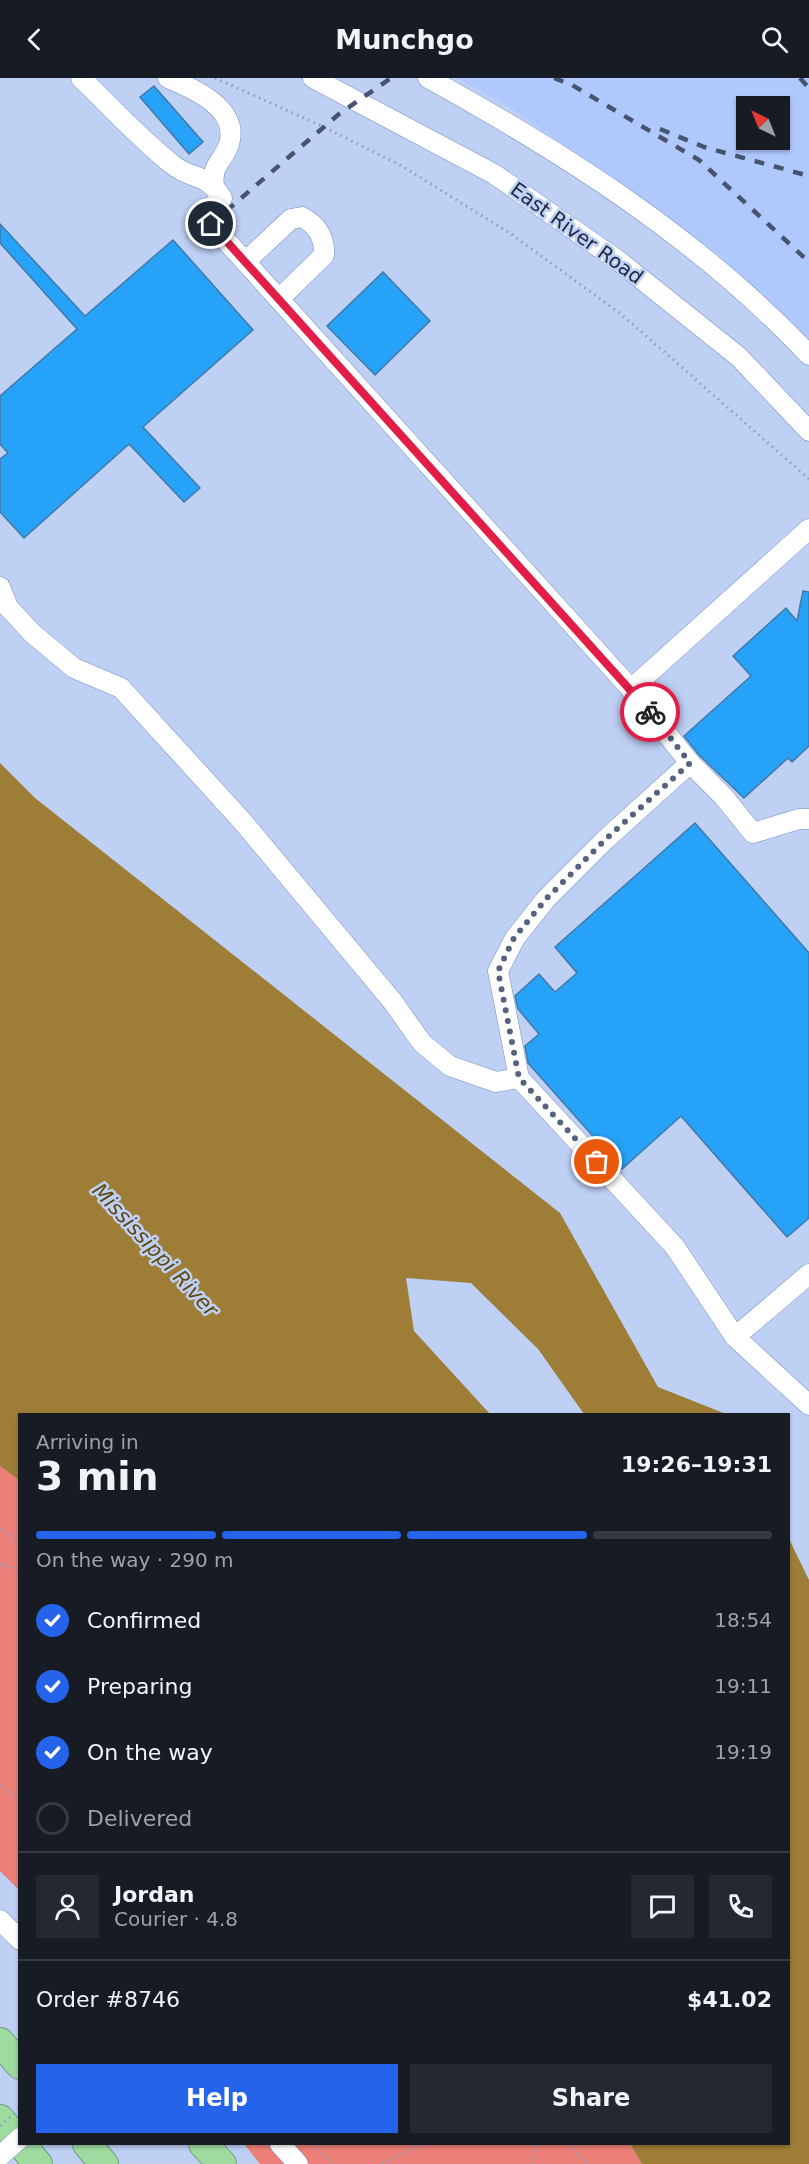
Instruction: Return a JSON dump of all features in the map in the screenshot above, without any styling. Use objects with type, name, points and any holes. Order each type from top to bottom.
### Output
[{"type":"highway","points":[[0,2042],[18,2063]]},
{"type":"highway","points":[[0,2119],[18,2139]]},
{"type":"highway","points":[[23,2145],[38,2164]]},
{"type":"highway","points":[[88,2145],[104,2164]]},
{"type":"highway","points":[[204,2145],[222,2164]]},
{"type":"street","points":[[81,78],[174,166],[202,177],[214,186],[222,198],[203,215],[631,689],[690,763],[723,796],[753,833],[800,819],[809,819]]},
{"type":"street","points":[[168,78],[208,97],[226,118],[229,143],[212,173],[214,186]]},
{"type":"street","name":"East River Road","points":[[314,78],[494,174],[620,262],[739,357],[809,431]]},
{"type":"street","points":[[428,78],[626,197],[739,286],[809,355]]},
{"type":"street","points":[[245,262],[291,219],[302,217],[311,222],[325,244],[324,255],[279,299]]},
{"type":"street","points":[[631,689],[809,529]]},
{"type":"street","points":[[0,587],[8,607],[74,668],[121,688],[243,822],[393,1002],[422,1043],[450,1066],[496,1082],[519,1078]]},
{"type":"street","points":[[690,763],[591,854],[546,899],[514,938],[498,971],[519,1078],[675,1247],[735,1337],[809,1405]]},
{"type":"street","points":[[735,1337],[809,1274]]},
{"type":"street","points":[[0,1920],[18,1938]]},
{"type":"street","points":[[0,2156],[18,2142]]},
{"type":"street","points":[[281,2145],[298,2164]]},
{"type":"path","points":[[215,78],[324,127],[402,166],[511,234],[621,314],[809,478]]},
{"type":"path","points":[[0,1528],[18,1541]]},
{"type":"path","points":[[0,1564],[18,1569]]},
{"type":"path","points":[[0,1785],[18,1798]]},
{"type":"path","points":[[0,2126],[18,2110]]},
{"type":"path","points":[[316,2145],[332,2164]]},
{"type":"path","points":[[382,2164],[421,2145]]},
{"type":"path","points":[[532,2164],[536,2145]]},
{"type":"path","points":[[570,2145],[588,2164]]},
{"type":"shaded area","points":[[458,78],[809,78],[809,341],[717,253],[508,106]]},
{"type":"shaded area","points":[[0,1466],[18,1479],[18,1889],[0,1871]]},
{"type":"shaded area","points":[[245,2145],[631,2145],[642,2164],[260,2164]]},
{"type":"water","name":"Mississippi River","points":[[0,763],[35,798],[560,1213],[658,1387],[723,1413],[583,1413],[538,1349],[471,1283],[406,1278],[414,1331],[489,1413],[18,1413],[18,1479],[0,1466]]},
{"type":"water","points":[[790,1541],[809,1580],[809,2164],[642,2164],[631,2145],[790,2145]]},
{"type":"building","points":[[154,86],[203,142],[189,154],[140,97]]},
{"type":"building","points":[[0,224],[85,316],[173,240],[253,330],[143,427],[200,488],[184,502],[129,444],[24,538],[0,512],[0,459],[8,453],[0,444],[0,396],[77,329],[0,243]]},
{"type":"building","points":[[383,272],[430,321],[375,375],[327,326]]},
{"type":"building","points":[[803,591],[809,592],[809,746],[792,762],[788,758],[744,798],[699,755],[684,736],[751,676],[733,656],[786,608],[797,621]]},
{"type":"building","points":[[695,823],[809,953],[809,1218],[787,1237],[681,1116],[622,1169],[528,1063],[525,1046],[539,1034],[518,1009],[515,996],[539,974],[555,992],[577,973],[555,947]]},
{"type":"railway","points":[[211,224],[339,114],[391,78]]},
{"type":"railway","points":[[554,78],[572,85],[699,160],[809,262]]},
{"type":"railway","points":[[800,78],[809,88]]},
{"type":"railway","points":[[660,129],[704,147],[809,176]]},
{"type":"way so far","points":[[597,1162],[519,1078],[498,971],[514,938],[546,899],[606,839],[690,763],[650,712]]},
{"type":"route","points":[[211,224],[650,712]]}]
